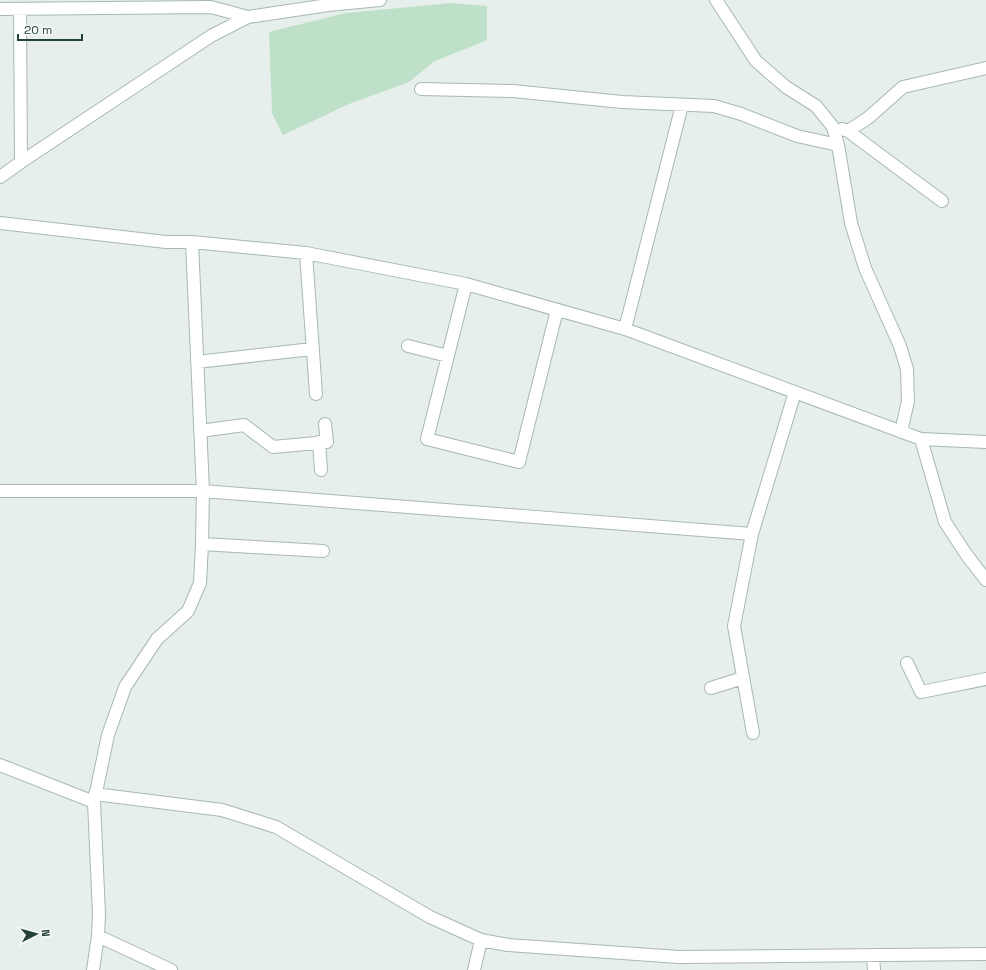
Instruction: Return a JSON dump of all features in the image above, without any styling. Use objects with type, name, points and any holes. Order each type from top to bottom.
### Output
[{"type":"street","points":[[0,177],[211,36],[248,17],[328,5],[380,0]]},
{"type":"street","points":[[716,0],[756,61],[786,87],[816,106],[833,127],[838,145],[851,223],[862,261],[900,346],[908,368],[908,400],[901,432]]},
{"type":"street","points":[[0,9],[211,7],[248,17]]},
{"type":"street","points":[[20,10],[21,162]]},
{"type":"street","points":[[848,131],[868,118],[903,87],[986,68]]},
{"type":"street","points":[[421,89],[513,91],[622,102],[714,106],[740,114],[797,136],[838,145]]},
{"type":"street","points":[[625,329],[682,105]]},
{"type":"street","points":[[833,127],[848,131],[942,201]]},
{"type":"street","points":[[0,223],[166,242],[192,242],[306,253],[466,284],[625,329],[921,439],[986,442]]},
{"type":"street","points":[[93,970],[98,936],[99,914],[95,798],[108,735],[125,687],[158,639],[188,611],[200,583],[203,491],[192,242]]},
{"type":"street","points":[[306,253],[316,394]]},
{"type":"street","points":[[466,284],[426,439],[519,462],[557,310]]},
{"type":"street","points":[[408,346],[448,356]]},
{"type":"street","points":[[197,362],[312,350]]},
{"type":"street","points":[[753,733],[734,626],[752,534],[795,392]]},
{"type":"street","points":[[200,431],[244,425],[273,447],[327,442],[325,424]]},
{"type":"street","points":[[921,439],[945,522],[966,554],[986,580]]},
{"type":"street","points":[[319,442],[322,470]]},
{"type":"street","points":[[0,492],[203,491],[752,534]]},
{"type":"street","points":[[202,544],[322,551]]},
{"type":"street","points":[[906,663],[921,692],[986,679]]},
{"type":"street","points":[[711,688],[743,678]]},
{"type":"street","points":[[0,765],[95,798],[222,810],[276,827],[430,917],[481,940],[508,945],[679,957],[986,954]]},
{"type":"street","points":[[98,936],[171,970]]},
{"type":"street","points":[[474,970],[481,940]]},
{"type":"street","points":[[873,956],[874,970]]},
{"type":"green space","points":[[451,3],[487,6],[487,40],[433,62],[409,82],[349,104],[283,135],[272,113],[269,32],[346,13]]}]
